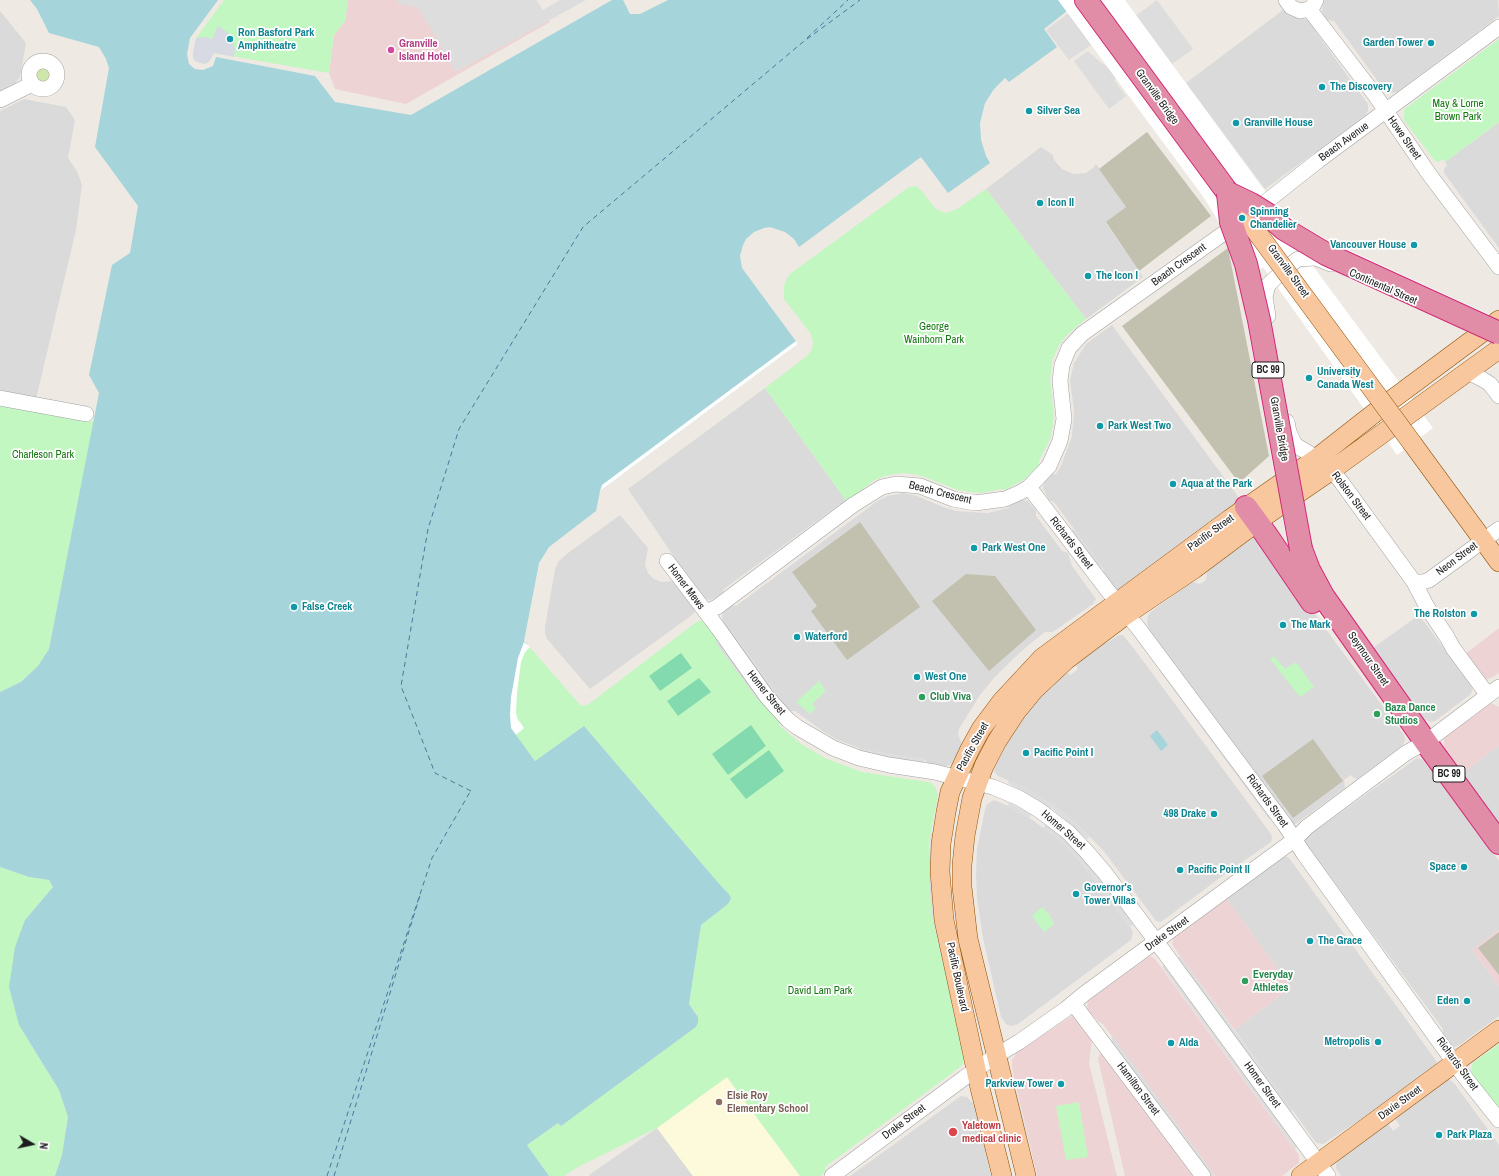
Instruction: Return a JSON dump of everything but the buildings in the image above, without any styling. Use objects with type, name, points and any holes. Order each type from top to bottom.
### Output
[{"type":"highway","name":"Granville Bridge","points":[[1086,0],[1228,193],[1251,204],[1267,214],[1284,229],[1326,254],[1499,333]]},
{"type":"highway","name":"Granville Bridge","points":[[1228,193],[1231,222],[1246,264],[1259,320],[1301,548]]},
{"type":"highway","points":[[1252,514],[1380,700],[1399,705]]},
{"type":"highway","name":"Seymour Street","points":[[1301,548],[1309,570],[1323,596],[1399,705],[1499,843]]},
{"type":"main road","name":"Granville Bridge","points":[[1228,193],[1482,540]]},
{"type":"main road","name":"Pacific Street","points":[[957,777],[981,729],[1002,701],[1042,658],[1122,608],[1194,569],[1252,514],[1317,458],[1386,404],[1499,320]]},
{"type":"main road","name":"Pacific Street","points":[[1252,514],[1332,470],[1499,349]]},
{"type":"main road","points":[[1482,540],[1499,562]]},
{"type":"main road","name":"Pacific Street","points":[[978,782],[984,766],[997,741],[1016,712],[1034,690],[1122,608]]},
{"type":"main road","name":"Pacific Boulevard","points":[[957,777],[950,792],[941,844],[941,897],[944,920],[976,1070],[1002,1176]]},
{"type":"main road","name":"Pacific Boulevard","points":[[978,782],[972,798],[965,836],[962,865],[962,887],[968,939],[1026,1176]]},
{"type":"main road","name":"Davie Street","points":[[1301,1176],[1324,1170],[1455,1063],[1499,1030]]},
{"type":"street","name":"Howe Street","points":[[1286,0],[1295,10],[1305,11],[1313,4],[1429,174],[1499,267]]},
{"type":"street","name":"Beach Avenue","points":[[1248,216],[1318,160],[1499,27]]},
{"type":"street","points":[[0,100],[32,84]]},
{"type":"street","name":"Granville Street","points":[[1162,98],[1386,404]]},
{"type":"street","name":"Beach Crescent","points":[[706,612],[717,607],[853,506],[882,487],[903,484],[920,486],[953,499],[975,503],[1005,499],[1029,488],[1049,466],[1057,450],[1062,434],[1064,419],[1061,391],[1061,372],[1065,356],[1069,348],[1082,334],[1248,216]]},
{"type":"street","name":"Continental Street","points":[[1286,268],[1298,259],[1316,258],[1460,321],[1475,337]]},
{"type":"street","name":"Rolston Street","points":[[1286,268],[1268,285],[1265,297],[1289,432],[1295,445],[1317,458],[1332,470],[1414,582],[1427,607],[1453,648],[1484,690],[1495,690]]},
{"type":"street","points":[[1466,373],[1470,372],[1490,384],[1499,396]]},
{"type":"street","points":[[0,398],[86,414]]},
{"type":"street","name":"Richards Street","points":[[1029,488],[1206,719],[1455,1063],[1499,1120]]},
{"type":"street","name":"Neon Street","points":[[1414,582],[1429,580],[1499,529]]},
{"type":"street","name":"Homer Mews","points":[[667,561],[706,612]]},
{"type":"street","name":"Homer Street","points":[[706,612],[767,697],[784,716],[797,727],[828,745],[859,758],[889,765],[935,772],[978,782],[998,789],[1029,804],[1048,816],[1068,832],[1105,873],[1324,1170]]},
{"type":"street","name":"Drake Street","points":[[832,1176],[997,1055],[1020,1042],[1294,840],[1307,827],[1406,753],[1426,742],[1495,690]]},
{"type":"street","name":"Hamilton Street","points":[[1073,1003],[1203,1176]]},
{"type":"shaded area","points":[[348,0],[536,0],[550,22],[406,104],[335,89],[329,73],[334,35],[345,21]]},
{"type":"shaded area","points":[[398,0],[536,0],[543,10],[560,0],[586,0],[456,72],[418,7],[398,4]]},
{"type":"shaded area","points":[[1086,0],[1110,32],[1069,60],[1046,30]]},
{"type":"shaded area","points":[[1157,0],[1193,49],[1161,72],[1126,23]]},
{"type":"shaded area","points":[[1323,0],[1498,0],[1499,16],[1397,92],[1390,93],[1385,91],[1334,21],[1326,20],[1322,11]]},
{"type":"shaded area","points":[[1283,10],[1292,16],[1310,20],[1316,26],[1316,32],[1368,104],[1368,110],[1366,115],[1265,189],[1186,83]]},
{"type":"shaded area","points":[[0,11],[26,43],[20,77],[8,93],[0,96]]},
{"type":"shaded area","points":[[218,26],[227,32],[232,39],[235,49],[234,57],[214,53],[209,62],[204,64],[195,61],[193,58],[193,53],[196,38],[205,37],[212,39]]},
{"type":"shaded area","points":[[1088,51],[1100,62],[1121,75],[1114,80],[1126,96],[1109,109],[1074,61]]},
{"type":"shaded area","points":[[24,99],[66,107],[75,120],[68,158],[77,171],[82,185],[76,230],[36,399],[0,391],[0,111]]},
{"type":"shaded area","points":[[1499,122],[1499,248],[1444,173],[1444,169],[1447,165],[1445,162]]},
{"type":"shaded area","points":[[1147,132],[1211,216],[1139,271],[1106,222],[1126,207],[1099,169]]},
{"type":"shaded area","points":[[1041,147],[1053,155],[1054,160],[1062,169],[1073,174],[1086,173],[1096,164],[1126,207],[1106,223],[1143,277],[1086,319],[986,189]]},
{"type":"shaded area","points":[[1228,248],[1269,456],[1239,483],[1122,326]]},
{"type":"shaded area","points":[[1112,325],[1242,502],[1224,511],[1140,574],[1127,588],[1116,591],[1104,574],[1103,568],[1054,502],[1049,500],[1043,488],[1044,483],[1052,474],[1056,474],[1061,466],[1072,436],[1074,410],[1070,381],[1074,363],[1086,344]]},
{"type":"shaded area","points":[[765,388],[847,502],[840,504],[724,589],[722,593],[715,598],[710,600],[706,599],[683,570],[628,489]]},
{"type":"shaded area","points":[[903,493],[917,496],[956,511],[970,512],[988,513],[1008,508],[1010,505],[1020,500],[1028,501],[1036,510],[1036,516],[1062,551],[1068,553],[1072,566],[1096,599],[1093,604],[1057,629],[1052,632],[1045,632],[1013,659],[994,678],[980,695],[959,729],[958,734],[962,744],[955,761],[946,766],[929,764],[924,759],[862,749],[838,740],[795,711],[790,711],[773,693],[773,688],[732,632],[728,631],[722,622],[723,612],[732,605],[736,606],[876,502],[887,496]]},
{"type":"shaded area","points":[[620,515],[648,548],[645,565],[648,573],[654,579],[662,582],[674,581],[695,611],[692,615],[590,689],[547,639],[545,627],[555,570],[558,562]]},
{"type":"shaded area","points":[[860,522],[920,607],[847,660],[811,611],[817,606],[792,572]]},
{"type":"shaded area","points":[[1074,529],[1103,568],[1100,570],[1071,531]]},
{"type":"shaded area","points":[[1257,536],[1404,735],[1405,740],[1403,745],[1357,779],[1351,775],[1344,780],[1345,788],[1294,825],[1289,822],[1150,632],[1147,623],[1148,615],[1152,611],[1192,582],[1200,584],[1206,580],[1207,571],[1251,538]]},
{"type":"shaded area","points":[[966,574],[995,576],[1036,630],[989,671],[932,601]]},
{"type":"shaded area","points":[[1419,615],[1473,687],[1471,694],[1435,721],[1431,722],[1424,719],[1373,648]]},
{"type":"shaded area","points":[[1499,628],[1499,673],[1485,680],[1464,655]]},
{"type":"shaded area","points":[[732,632],[773,688],[771,691],[729,634]]},
{"type":"shaded area","points":[[1119,635],[1123,635],[1138,654],[1271,834],[1272,838],[1271,842],[1161,922],[1156,921],[1103,850],[1081,828],[1056,807],[1022,786],[998,776],[993,770],[998,756],[1029,708],[1066,672],[1071,675],[1078,669],[1075,663],[1102,644]]},
{"type":"shaded area","points":[[719,642],[762,700],[759,701],[716,643]]},
{"type":"shaded area","points":[[1163,667],[1272,817],[1269,819],[1159,670]]},
{"type":"shaded area","points":[[1491,703],[1499,707],[1499,745],[1462,774],[1444,746],[1444,739],[1447,735]]},
{"type":"shaded area","points":[[1313,739],[1343,781],[1293,818],[1262,776]]},
{"type":"shaded area","points":[[1499,745],[1499,825],[1462,774]]},
{"type":"shaded area","points":[[859,748],[887,754],[924,759],[924,763],[885,758],[858,752]]},
{"type":"shaded area","points":[[1417,758],[1424,761],[1499,861],[1499,930],[1472,950],[1499,986],[1499,1016],[1458,1046],[1454,1047],[1451,1047],[1443,1036],[1443,1029],[1304,841],[1308,836]]},
{"type":"shaded area","points":[[1009,780],[1022,786],[1056,807],[1090,836],[1087,839],[1054,810],[1008,783]]},
{"type":"shaded area","points":[[994,800],[1034,821],[1071,851],[1093,878],[1133,933],[1131,940],[1018,1024],[1011,1026],[1006,1024],[1001,1017],[983,938],[977,898],[977,849],[986,805]]},
{"type":"shaded area","points":[[1009,802],[1031,815],[1029,818],[1008,806]]},
{"type":"shaded area","points":[[1046,824],[1067,841],[1090,866],[1133,924],[1130,927],[1071,851],[1043,828]]},
{"type":"shaded area","points":[[931,833],[935,833],[957,1007],[953,1009],[932,914],[929,884]]},
{"type":"shaded area","points":[[1285,856],[1289,858],[1437,1062],[1436,1065],[1387,1102],[1323,1144],[1317,1143],[1314,1140],[1235,1030],[1291,987],[1226,898]]},
{"type":"shaded area","points":[[1226,898],[1291,987],[1235,1030],[1172,944],[1174,937]]},
{"type":"shaded area","points":[[1499,930],[1499,986],[1472,950]]},
{"type":"shaded area","points":[[1499,932],[1499,975],[1478,948]]},
{"type":"shaded area","points":[[1150,956],[1155,959],[1299,1155],[1299,1163],[1282,1176],[1215,1176],[1103,1024],[1098,1021],[1087,1009],[1088,1001]]},
{"type":"shaded area","points":[[1180,956],[1293,1110],[1290,1112],[1177,959]]},
{"type":"shaded area","points":[[1165,965],[1298,1146],[1295,1149],[1162,967]]},
{"type":"shaded area","points":[[1072,1016],[1076,1016],[1092,1039],[1089,1063],[1117,1176],[1037,1176],[1012,1068],[1012,1060],[1017,1052]]},
{"type":"shaded area","points":[[1112,1035],[1215,1176],[1206,1176],[1111,1048]]},
{"type":"shaded area","points":[[1102,1053],[1193,1176],[1125,1176],[1098,1059]]},
{"type":"shaded area","name":"Elsie Roy Elementary School","points":[[727,1077],[800,1176],[693,1176],[657,1128]]},
{"type":"shaded area","points":[[1446,1080],[1450,1080],[1454,1083],[1499,1145],[1499,1176],[1341,1176],[1336,1168],[1336,1164],[1339,1159],[1388,1124],[1393,1131],[1400,1126],[1396,1120],[1396,1117]]},
{"type":"shaded area","points":[[1017,1091],[1027,1135],[1024,1135],[1014,1092]]},
{"type":"shaded area","points":[[961,1096],[967,1097],[975,1105],[991,1176],[850,1176]]},
{"type":"shaded area","points":[[657,1128],[693,1176],[589,1175]]},
{"type":"green space","points":[[224,0],[348,0],[345,21],[334,35],[329,73],[214,53],[209,62],[204,64],[195,61],[193,58],[193,53],[196,38]]},
{"type":"green space","name":"May & Lorne Brown Park","points":[[1499,39],[1499,122],[1445,162],[1443,159],[1438,162],[1435,161],[1404,120],[1404,110]]},
{"type":"green space","points":[[42,68],[49,73],[50,76],[45,83],[42,84],[35,79],[34,76],[39,69]]},
{"type":"green space","name":"George Wainborn Park","points":[[916,186],[936,209],[946,213],[957,209],[986,189],[1086,319],[1065,337],[1059,345],[1052,361],[1050,380],[1054,416],[1051,437],[1039,461],[1039,465],[1025,479],[1005,490],[1001,489],[982,493],[958,490],[918,475],[906,473],[895,474],[873,481],[847,502],[765,388],[807,356],[812,349],[813,342],[811,334],[784,299],[784,286],[790,274],[909,187]]},
{"type":"green space","name":"Charleson Park","points":[[0,403],[94,422],[49,649],[38,666],[21,682],[0,692]]},
{"type":"green space","name":"David Lam Park","points":[[701,620],[717,639],[717,643],[759,701],[762,702],[779,721],[779,725],[801,744],[825,758],[862,772],[928,782],[935,787],[938,795],[929,842],[929,884],[932,914],[964,1056],[963,1063],[959,1068],[825,1167],[825,1172],[820,1176],[800,1176],[727,1077],[657,1128],[578,1167],[564,1176],[549,1176],[527,1145],[558,1123],[561,1126],[696,1027],[697,1014],[689,1004],[701,925],[728,904],[728,893],[584,726],[535,761],[516,735],[514,727],[514,696],[520,661],[527,644],[581,706],[589,704]]},
{"type":"green space","points":[[681,653],[692,668],[660,691],[649,676]]},
{"type":"green space","points":[[1274,656],[1285,669],[1296,662],[1314,687],[1300,697],[1270,659]]},
{"type":"green space","points":[[699,678],[711,692],[678,716],[667,701]]},
{"type":"green space","points":[[819,681],[826,691],[812,704],[816,708],[810,714],[796,702]]},
{"type":"green space","points":[[751,725],[766,746],[728,775],[712,754]]},
{"type":"green space","points":[[769,750],[784,771],[746,799],[730,779]]},
{"type":"green space","points":[[0,867],[29,877],[49,880],[53,887],[25,920],[19,1025],[59,1090],[68,1117],[62,1155],[55,1176],[0,1176]]},
{"type":"green space","points":[[1042,907],[1049,914],[1054,924],[1044,932],[1032,916]]},
{"type":"green space","points":[[1499,1044],[1499,1109],[1472,1074],[1471,1069],[1474,1062]]},
{"type":"green space","points":[[1079,1102],[1088,1157],[1066,1160],[1056,1106]]},
{"type":"water","name":"False Creek","points":[[30,0],[218,0],[190,38],[187,54],[189,64],[195,69],[203,70],[213,66],[216,57],[315,76],[335,102],[411,115],[612,0],[623,0],[630,14],[640,14],[668,0],[1081,0],[1044,29],[1057,47],[1009,82],[1005,78],[994,89],[985,103],[980,123],[981,140],[990,163],[948,193],[921,157],[799,247],[794,239],[785,232],[770,227],[754,232],[746,239],[740,256],[742,268],[798,344],[600,491],[596,511],[549,547],[539,563],[524,641],[527,644],[520,661],[513,719],[519,732],[516,735],[535,761],[584,726],[731,898],[728,904],[701,925],[689,1004],[698,1017],[696,1027],[561,1126],[558,1123],[527,1145],[549,1176],[55,1176],[62,1155],[68,1117],[59,1090],[19,1025],[9,987],[15,947],[25,920],[53,887],[49,880],[29,877],[0,867],[0,692],[21,682],[38,666],[49,649],[99,393],[89,375],[112,265],[130,253],[138,206],[95,147],[109,68],[106,59],[99,47],[49,33],[37,9]]},
{"type":"water","points":[[1157,730],[1168,745],[1161,751],[1150,736]]},
{"type":"pier","points":[[1058,0],[1125,0],[1265,191],[1298,223],[1331,242],[1499,319],[1499,343],[1304,254],[1433,428],[1397,455],[1263,267],[1259,270],[1310,557],[1331,590],[1372,646],[1357,659],[1307,600],[1293,567],[1288,547],[1239,279],[1232,254],[1223,231],[1202,195]]},
{"type":"pier","points":[[796,341],[798,344],[600,491],[602,485]]},
{"type":"pier","points":[[524,642],[530,647],[525,652],[521,662],[516,712],[517,718],[524,728],[516,735],[511,728],[511,697],[518,658]]},
{"type":"ferry route","points":[[807,38],[848,0]]},
{"type":"ferry route","points":[[471,791],[435,773],[401,686],[428,529],[459,429],[583,227],[803,42],[860,0]]},
{"type":"ferry route","points":[[327,1176],[432,858],[470,792]]},
{"type":"ferry route","points":[[334,1176],[421,892]]},
{"type":"place","name":"Ron Basford Park Amphitheatre","points":[[230,39]]},
{"type":"place","name":"Garden Tower","points":[[1431,43]]},
{"type":"place","name":"Granville Island Hotel","points":[[391,50]]},
{"type":"place","name":"The Discovery","points":[[1322,87]]},
{"type":"place","name":"Silver Sea","points":[[1029,111]]},
{"type":"place","name":"Granville House","points":[[1236,123]]},
{"type":"place","name":"Icon II","points":[[1040,203]]},
{"type":"place","name":"Spinning Chandelier","points":[[1242,218]]},
{"type":"place","name":"Vancouver House","points":[[1414,245]]},
{"type":"place","name":"The Icon I","points":[[1088,276]]},
{"type":"place","name":"University Canada West","points":[[1309,378]]},
{"type":"place","name":"Park West Two","points":[[1100,426]]},
{"type":"place","name":"Aqua at the Park","points":[[1173,484]]},
{"type":"place","name":"Park West One","points":[[974,548]]},
{"type":"place","name":"False Creek","points":[[294,607]]},
{"type":"place","name":"The Rolston","points":[[1474,614]]},
{"type":"place","name":"The Mark","points":[[1283,625]]},
{"type":"place","name":"Waterford","points":[[797,637]]},
{"type":"place","name":"West One","points":[[917,677]]},
{"type":"place","name":"Club Viva","points":[[922,697]]},
{"type":"place","name":"Baza Dance Studios","points":[[1377,714]]},
{"type":"place","name":"Pacific Point I","points":[[1026,753]]},
{"type":"place","name":"498 Drake","points":[[1214,814]]},
{"type":"place","name":"Space","points":[[1464,867]]},
{"type":"place","name":"Pacific Point II","points":[[1180,870]]},
{"type":"place","name":"Governor's Tower Villas","points":[[1076,894]]},
{"type":"place","name":"The Grace","points":[[1310,941]]},
{"type":"place","name":"Everyday Athletes","points":[[1245,981]]},
{"type":"place","name":"Eden","points":[[1467,1001]]},
{"type":"place","name":"Metropolis","points":[[1378,1042]]},
{"type":"place","name":"Alda","points":[[1171,1043]]},
{"type":"place","name":"Parkview Tower","points":[[1061,1084]]},
{"type":"place","name":"Elsie Roy Elementary School","points":[[719,1102]]},
{"type":"place","name":"Yaletown medical clinic","points":[[953,1132]]},
{"type":"place","name":"Park Plaza","points":[[1439,1135]]}]
